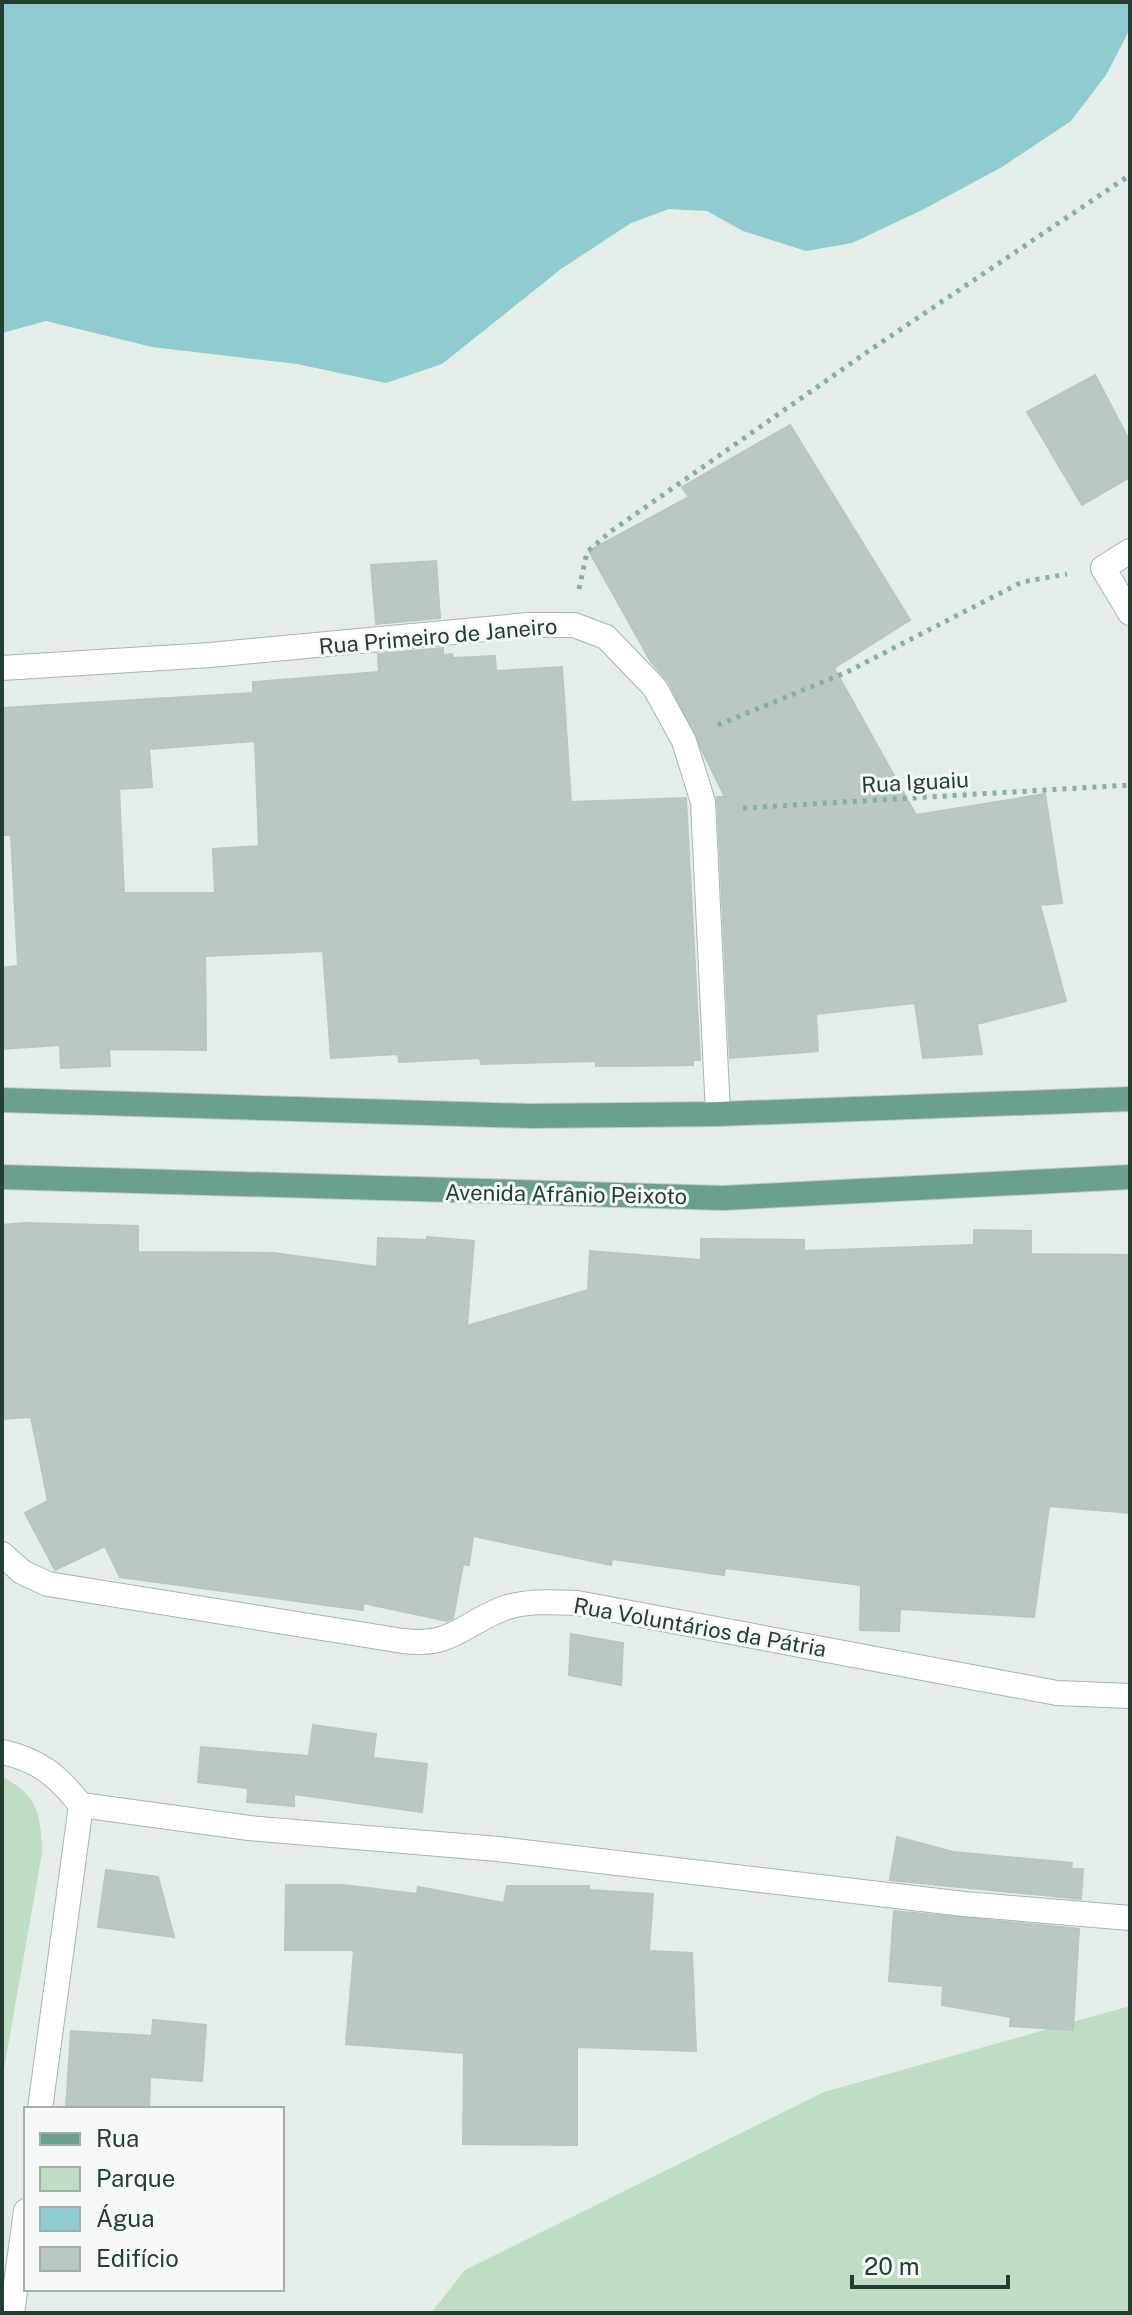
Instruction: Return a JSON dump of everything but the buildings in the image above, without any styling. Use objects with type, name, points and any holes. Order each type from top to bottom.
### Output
[{"type":"main road","points":[[2,1100],[530,1116],[718,1114],[1130,1099]]},
{"type":"main road","name":"Avenida Afrânio Peixoto","points":[[2,1177],[723,1198],[1130,1177]]},
{"type":"street","points":[[1130,551],[1103,568],[1130,613]]},
{"type":"street","name":"Rua Primeiro de Janeiro","points":[[2,668],[210,655],[528,625],[574,625],[606,637],[628,656],[655,688],[684,741],[703,802],[718,1114]]},
{"type":"street","name":"Rua Voluntários da Pátria","points":[[2,1554],[22,1572],[48,1584],[403,1641],[430,1644],[504,1608],[538,1602],[577,1603],[1057,1693],[1130,1696]]},
{"type":"street","points":[[2,1752],[26,1757],[49,1769],[81,1805],[249,1828],[498,1849],[964,1904],[1130,1918]]},
{"type":"street","points":[[40,2107],[81,1805]]},
{"type":"street","points":[[12,2313],[24,2226]]},
{"type":"path","points":[[574,625],[587,552],[610,532],[870,350],[1130,175]]},
{"type":"path","points":[[684,741],[847,672],[1022,582],[1103,568]]},
{"type":"path","name":"Rua Iguaiu","points":[[703,802],[733,810],[775,804],[1130,785]]},
{"type":"green space","points":[[2,1777],[23,1791],[35,1808],[42,1853],[2,2080]]},
{"type":"green space","points":[[1130,2006],[1130,2313],[431,2313],[465,2270],[824,2092]]},
{"type":"water","points":[[2,2],[1130,2],[1130,29],[1106,75],[1071,121],[1002,167],[924,209],[852,243],[806,251],[743,231],[707,211],[669,209],[631,223],[561,269],[442,364],[386,383],[297,364],[152,347],[46,321],[2,333]]}]
